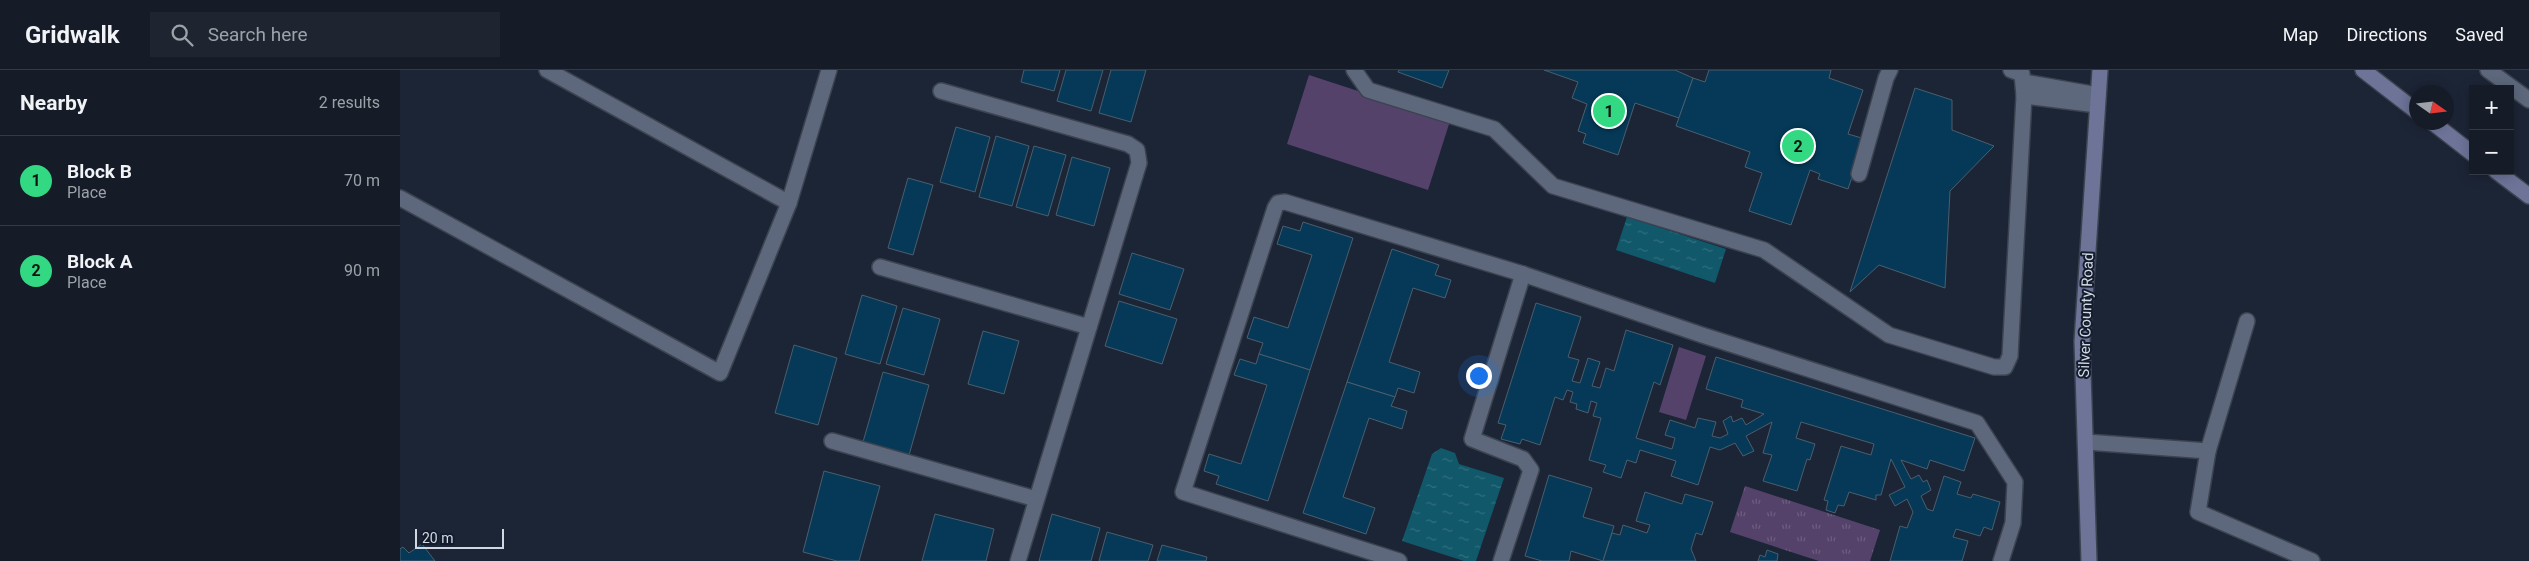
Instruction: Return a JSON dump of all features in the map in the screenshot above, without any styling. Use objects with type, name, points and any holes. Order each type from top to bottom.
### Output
[{"type":"street","points":[[547,70],[789,203]]},
{"type":"street","points":[[400,198],[720,373],[789,203],[829,70]]},
{"type":"street","points":[[1354,70],[1368,90],[1494,129],[1553,186],[1764,250],[1889,335],[1994,367],[2005,367],[2010,356],[2024,89],[2022,74],[2011,70]]},
{"type":"street","points":[[1859,174],[1886,78],[1890,70]]},
{"type":"street","name":"Silver County Road","points":[[2089,561],[2082,341],[2100,70]]},
{"type":"street","points":[[2363,70],[2409,106]]},
{"type":"street","points":[[2488,70],[2529,100]]},
{"type":"street","points":[[2024,89],[2098,100]]},
{"type":"street","points":[[941,91],[1128,144],[1137,150],[1140,163],[1018,561]]},
{"type":"street","points":[[2442,130],[2469,151]]},
{"type":"street","points":[[2501,175],[2529,196]]},
{"type":"street","points":[[1399,561],[1183,492],[1278,203],[1285,202],[1523,274],[1702,335],[1977,423],[2015,482],[2013,523],[2001,561]]},
{"type":"street","points":[[880,267],[1089,326]]},
{"type":"street","points":[[1501,561],[1530,470],[1523,459],[1472,438],[1523,274]]},
{"type":"street","points":[[2248,321],[2208,451],[2198,512],[2312,561]]},
{"type":"street","points":[[832,440],[1036,499]]},
{"type":"street","points":[[2086,442],[2208,451]]},
{"type":"green space","points":[[1309,75],[1450,121],[1428,190],[1287,144]]},
{"type":"green space","points":[[1679,347],[1706,356],[1686,420],[1659,412]]},
{"type":"green space","points":[[1745,486],[1880,530],[1870,561],[1819,561],[1730,532]]},
{"type":"water","points":[[1627,217],[1726,249],[1715,283],[1616,250]]},
{"type":"water","points":[[1441,448],[1455,453],[1459,464],[1504,478],[1476,561],[1464,561],[1402,541],[1432,454]]},
{"type":"building","points":[[1024,70],[1060,70],[1054,91],[1021,82]]},
{"type":"building","points":[[1066,70],[1103,70],[1091,111],[1057,101]]},
{"type":"building","points":[[1111,70],[1146,70],[1131,122],[1099,113]]},
{"type":"building","points":[[1399,70],[1449,70],[1442,88],[1398,72]]},
{"type":"building","points":[[1544,70],[1675,70],[1693,78],[1679,118],[1635,103],[1618,155],[1583,143],[1586,134],[1578,131],[1587,104],[1572,98],[1578,82]]},
{"type":"building","points":[[1709,70],[1831,70],[1829,78],[1863,90],[1848,134],[1865,139],[1848,189],[1818,179],[1820,174],[1810,170],[1791,225],[1749,211],[1762,173],[1745,167],[1750,152],[1676,126],[1693,78],[1705,82]]},
{"type":"building","points":[[1915,88],[1952,100],[1952,130],[1994,146],[1950,191],[1945,288],[1879,265],[1850,292]]},
{"type":"building","points":[[956,127],[990,137],[975,192],[940,182]]},
{"type":"building","points":[[996,136],[1029,146],[1012,206],[979,197]]},
{"type":"building","points":[[1034,146],[1066,155],[1048,216],[1016,207]]},
{"type":"building","points":[[1072,157],[1110,168],[1094,226],[1056,215]]},
{"type":"building","points":[[908,178],[933,185],[913,255],[888,248]]},
{"type":"building","points":[[1303,222],[1353,238],[1310,370],[1259,354],[1263,343],[1247,338],[1254,317],[1288,328],[1312,255],[1277,244],[1283,226],[1300,231]]},
{"type":"building","points":[[1392,249],[1439,265],[1435,275],[1451,280],[1445,298],[1413,288],[1389,362],[1420,372],[1414,393],[1398,388],[1395,397],[1347,382]]},
{"type":"building","points":[[1132,253],[1184,269],[1170,310],[1119,294]]},
{"type":"building","points":[[862,295],[897,306],[880,364],[845,354]]},
{"type":"building","points":[[1119,301],[1177,319],[1162,364],[1105,346]]},
{"type":"building","points":[[1536,303],[1581,317],[1568,357],[1579,360],[1572,381],[1580,383],[1588,358],[1600,362],[1592,386],[1600,388],[1606,368],[1614,371],[1626,330],[1673,345],[1660,385],[1654,382],[1636,438],[1672,449],[1675,438],[1665,435],[1670,420],[1695,428],[1698,418],[1716,422],[1712,436],[1720,438],[1728,434],[1723,421],[1731,416],[1733,422],[1742,418],[1746,425],[1764,414],[1741,407],[1743,400],[1706,389],[1716,357],[1975,438],[1964,471],[1930,460],[1927,469],[1901,460],[1911,479],[1919,475],[1923,482],[1927,480],[1931,490],[1921,496],[1927,509],[1933,511],[1944,476],[1961,482],[1957,494],[1971,498],[1973,494],[2000,502],[1992,530],[1984,527],[1980,536],[1956,529],[1953,537],[1968,541],[1962,561],[1890,561],[1900,526],[1907,528],[1913,512],[1907,499],[1895,506],[1889,495],[1905,487],[1891,459],[1881,495],[1876,495],[1876,500],[1849,492],[1844,506],[1838,505],[1835,513],[1826,510],[1828,501],[1824,500],[1841,446],[1871,455],[1874,444],[1801,422],[1796,438],[1815,444],[1810,460],[1807,459],[1797,491],[1763,481],[1772,455],[1763,453],[1772,422],[1746,436],[1754,451],[1743,456],[1735,443],[1720,450],[1710,447],[1698,485],[1671,476],[1676,461],[1640,450],[1636,463],[1627,460],[1621,478],[1603,472],[1606,465],[1589,460],[1601,418],[1593,416],[1597,403],[1591,401],[1588,413],[1576,409],[1577,404],[1570,402],[1573,392],[1567,390],[1563,400],[1555,397],[1540,445],[1522,439],[1520,444],[1501,439],[1506,425],[1498,423]]},
{"type":"building","points":[[903,308],[940,319],[924,375],[886,364]]},
{"type":"building","points":[[983,331],[1019,341],[1004,394],[968,384]]},
{"type":"building","points":[[794,345],[837,358],[818,425],[775,413]]},
{"type":"building","points":[[1259,354],[1310,370],[1268,501],[1216,484],[1219,476],[1204,471],[1209,454],[1241,464],[1267,385],[1234,375],[1240,359],[1256,364]]},
{"type":"building","points":[[883,372],[929,385],[909,455],[863,442]]},
{"type":"building","points":[[1347,382],[1395,397],[1391,406],[1407,411],[1402,429],[1369,418],[1343,497],[1375,508],[1366,534],[1303,513]]},
{"type":"building","points":[[824,471],[880,486],[859,561],[837,561],[803,552]]},
{"type":"building","points":[[1549,475],[1592,488],[1583,517],[1614,526],[1603,561],[1571,551],[1569,561],[1542,561],[1525,556]]},
{"type":"building","points":[[1645,492],[1682,504],[1685,494],[1713,502],[1702,535],[1696,533],[1691,549],[1696,561],[1603,561],[1612,533],[1620,535],[1623,525],[1647,533],[1650,525],[1636,521]]},
{"type":"building","points":[[935,514],[994,529],[986,561],[922,561]]},
{"type":"building","points":[[1052,514],[1100,528],[1091,561],[1039,561]]},
{"type":"building","points":[[1107,532],[1153,545],[1148,561],[1099,561]]},
{"type":"building","points":[[422,544],[435,561],[400,561],[400,549],[403,547],[409,553]]},
{"type":"building","points":[[1162,545],[1207,557],[1206,561],[1157,561]]},
{"type":"building","points":[[1767,550],[1778,554],[1777,561],[1758,561],[1760,555],[1765,557]]},
{"type":"place","name":"Block B","points":[[1609,111]]},
{"type":"place","name":"Block A","points":[[1798,146]]}]
